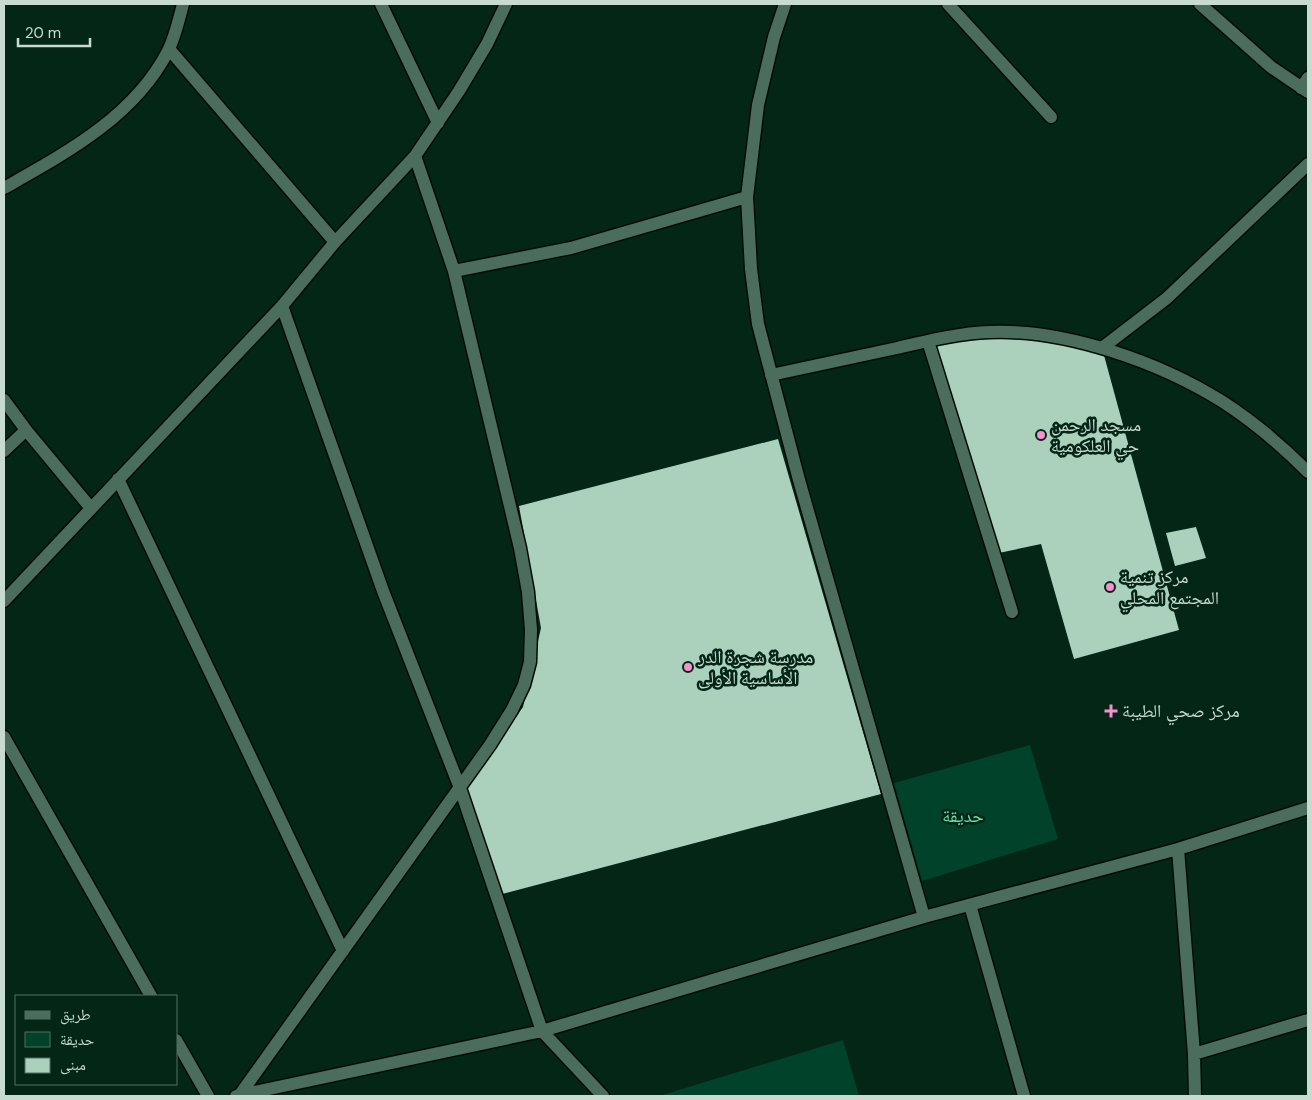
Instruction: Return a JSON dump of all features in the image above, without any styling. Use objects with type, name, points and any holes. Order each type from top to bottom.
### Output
[{"type":"street","points":[[4,188],[58,157],[110,122],[131,103],[152,79],[169,49],[183,4]]},
{"type":"street","points":[[380,4],[438,123]]},
{"type":"street","points":[[4,601],[90,507],[282,306],[335,242],[415,156],[438,123],[487,44],[506,4]]},
{"type":"street","points":[[785,4],[774,37],[758,104],[747,197],[753,296],[771,375],[924,917]]},
{"type":"street","points":[[948,4],[1051,117]]},
{"type":"street","points":[[1200,4],[1243,44],[1306,86]]},
{"type":"street","points":[[169,49],[335,242]]},
{"type":"street","points":[[238,1096],[460,788],[512,710],[524,686],[530,662],[531,630],[520,548],[454,271],[415,156]]},
{"type":"street","points":[[1102,348],[1167,298],[1308,164]]},
{"type":"street","points":[[454,271],[571,248],[747,197]]},
{"type":"street","points":[[282,306],[383,591],[460,788],[542,1031],[603,1096]]},
{"type":"street","points":[[771,375],[928,341],[989,332],[1030,333],[1071,340],[1102,348],[1178,377],[1224,403],[1277,442],[1308,472]]},
{"type":"street","points":[[928,341],[1012,612]]},
{"type":"street","points":[[4,400],[26,430],[90,507]]},
{"type":"street","points":[[4,451],[26,430]]},
{"type":"street","points":[[118,479],[343,951]]},
{"type":"street","points":[[4,737],[150,995]]},
{"type":"street","points":[[238,1096],[542,1031],[924,917],[1178,849],[1308,808]]},
{"type":"street","points":[[1178,849],[1194,1054],[1195,1096]]},
{"type":"street","points":[[970,905],[1024,1096]]},
{"type":"street","points":[[1194,1054],[1308,1020]]},
{"type":"street","points":[[178,1044],[208,1096]]},
{"type":"green space","name":"حديقة","points":[[1030,745],[1058,839],[922,881],[894,783]]},
{"type":"green space","points":[[843,1040],[859,1096],[659,1096]]},
{"type":"building","name":"مسجد الرحمن حي العلكومية","points":[[1030,333],[1102,348],[1179,630],[1074,659],[1041,544],[994,554],[928,341]]},
{"type":"building","name":"مدرسة شجرة الدر الأساسية الأولى","points":[[778,439],[881,794],[502,894],[466,787],[523,707],[541,628],[519,506]]},
{"type":"building","points":[[1196,527],[1206,558],[1175,566],[1166,533]]},
{"type":"place","name":"مسجد الرحمن حي العلكومية","points":[[1041,435]]},
{"type":"place","name":"مركز تنمية المجتمع المحلي","points":[[1110,587]]},
{"type":"place","name":"مدرسة شجرة الدر الأساسية الأولى","points":[[688,667]]},
{"type":"place","name":"مركز صحي الطيبة","points":[[1111,711]]}]
